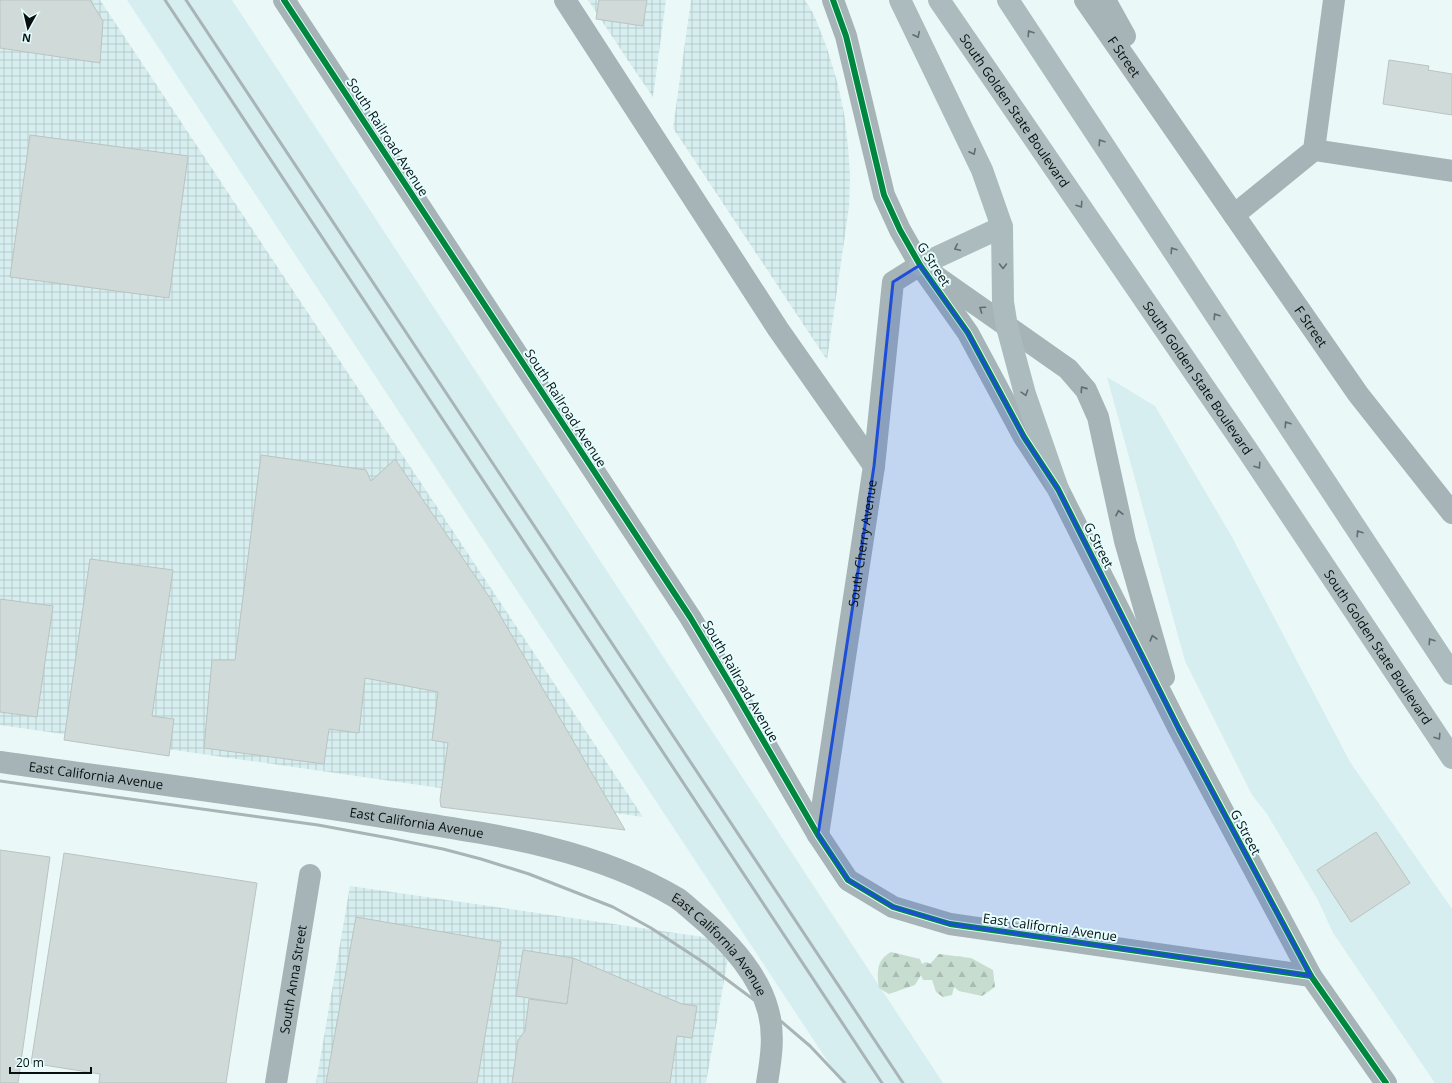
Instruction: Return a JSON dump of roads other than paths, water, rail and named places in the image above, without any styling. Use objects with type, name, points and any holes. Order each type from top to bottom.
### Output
[{"type":"highway","points":[[900,0],[982,170],[1002,227],[1003,302],[1007,327],[1025,394],[1058,489]]},
{"type":"highway","name":"South Golden State Boulevard","points":[[939,0],[1248,451],[1452,758]]},
{"type":"highway","points":[[1008,0],[1452,674]]},
{"type":"highway","points":[[920,265],[1002,227]]},
{"type":"street","name":"South Railroad Avenue","points":[[284,0],[690,617],[818,835]]},
{"type":"street","points":[[565,0],[778,329],[874,466]]},
{"type":"street","name":"G Street","points":[[833,0],[846,36],[884,195],[900,230],[920,265],[968,333],[1024,437],[1058,489],[1179,729],[1311,976],[1386,1083]]},
{"type":"street","name":"F Street","points":[[1085,0],[1358,394],[1452,513]]},
{"type":"street","points":[[1234,215],[1314,150],[1334,0]]},
{"type":"street","name":"F Street","points":[[1115,6],[1178,133]]},
{"type":"street","points":[[1314,150],[1452,171]]},
{"type":"street","name":"South Cherry Avenue","points":[[818,835],[874,466],[893,282],[920,265]]},
{"type":"street","name":"G Street","points":[[920,265],[1068,369],[1086,390],[1098,417],[1125,541],[1179,729]]},
{"type":"street","name":"East California Avenue","points":[[0,762],[299,803],[485,833],[545,846],[592,859],[642,880],[678,899],[717,931],[736,953],[761,992],[769,1011],[772,1040],[767,1083]]},
{"type":"street","name":"East California Avenue","points":[[818,835],[848,880],[893,907],[950,924],[1311,976]]},
{"type":"street","name":"South Anna Street","points":[[276,1083],[310,875]]},
{"type":"railway","points":[[165,0],[882,1083]]},
{"type":"railway","points":[[186,0],[903,1083]]},
{"type":"railway","points":[[0,781],[318,825],[443,849],[529,874],[613,907],[651,928],[706,964],[769,1011],[810,1046],[845,1083]]}]
